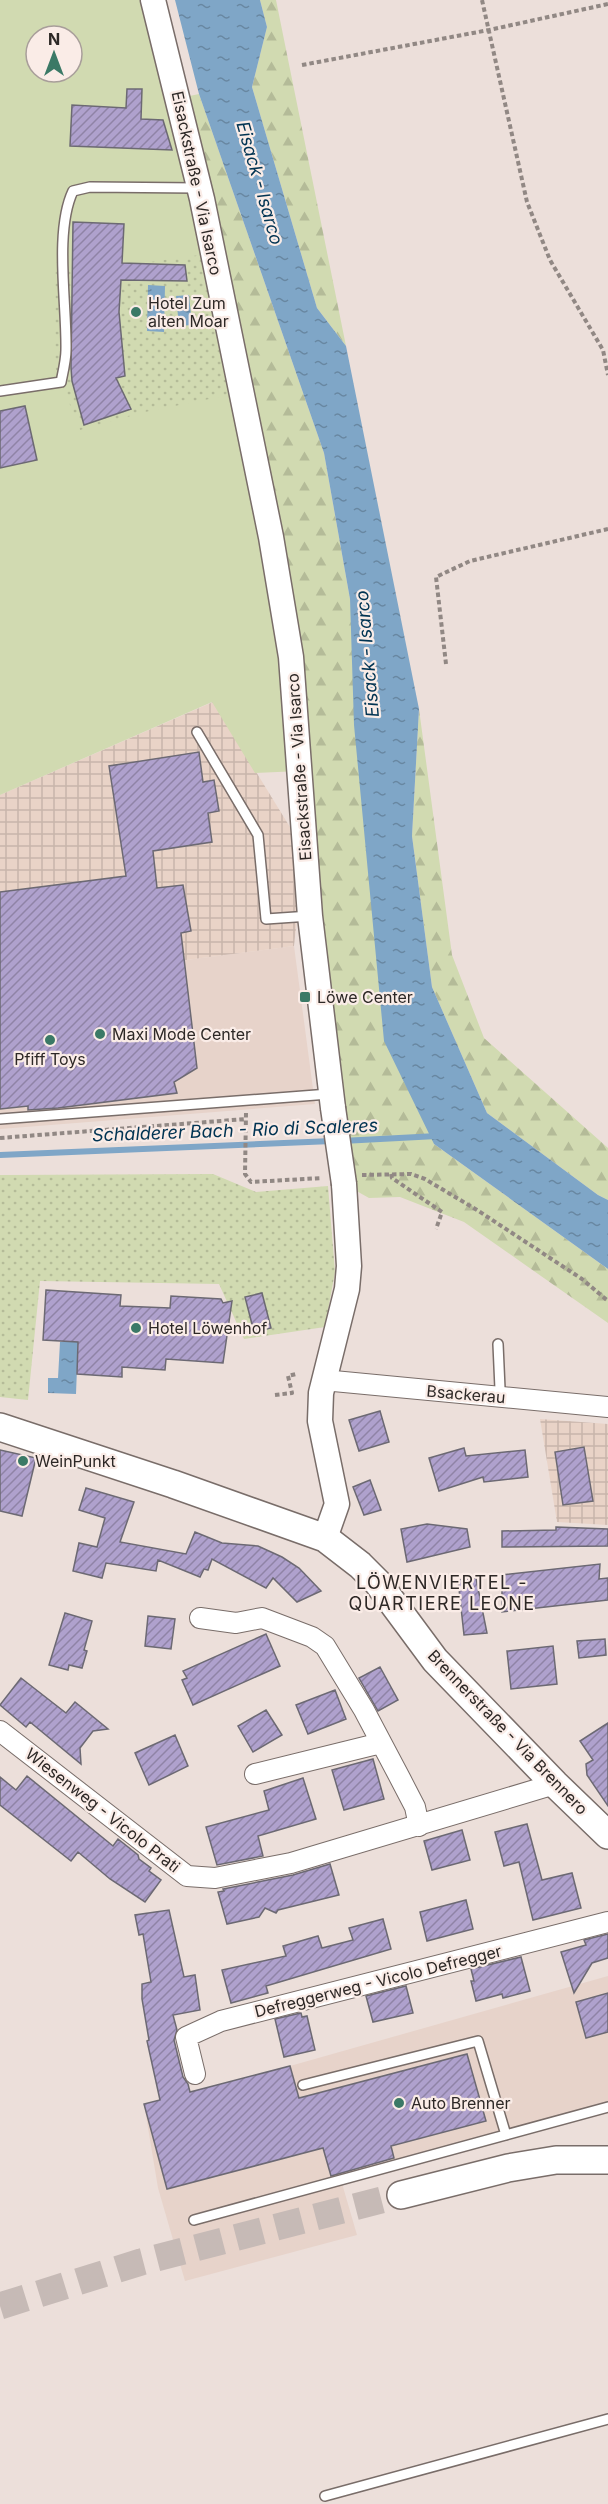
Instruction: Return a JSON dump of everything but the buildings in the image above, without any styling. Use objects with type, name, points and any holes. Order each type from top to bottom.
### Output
[{"type":"main road","name":"Brennerstraße - Via Brennero","points":[[0,1427],[173,1484],[325,1538],[360,1564],[378,1583],[435,1660],[555,1784],[607,1833]]},
{"type":"main road","points":[[401,2195],[508,2168],[556,2160],[608,2160]]},
{"type":"street","name":"Eisackstraße - Via Isarco","points":[[153,0],[199,188],[271,537],[291,657],[310,916],[332,1101],[344,1179],[349,1266],[347,1289],[323,1380],[320,1421],[337,1504],[325,1538]]},
{"type":"street","name":"Bsackerau","points":[[323,1380],[608,1407]]},
{"type":"street","points":[[200,1618],[236,1623],[262,1618],[312,1637],[325,1646],[334,1657],[415,1807],[419,1826]]},
{"type":"street","name":"Wiesenweg - Vicolo Prati","points":[[0,1731],[187,1876],[215,1878],[291,1863],[555,1784]]},
{"type":"street","points":[[255,1774],[381,1743]]},
{"type":"street","name":"Defreggerweg - Vicolo Defregger","points":[[195,2074],[186,2037],[221,2022],[608,1922]]},
{"type":"lane","points":[[0,391],[61,382],[66,352],[64,241],[69,199],[73,191],[90,187],[199,188]]},
{"type":"lane","points":[[197,732],[258,835],[266,919],[310,916]]},
{"type":"lane","points":[[0,1119],[332,1101]]},
{"type":"lane","points":[[494,1397],[500,1389],[498,1344]]},
{"type":"lane","points":[[303,2085],[478,2041],[506,2135]]},
{"type":"lane","points":[[194,2220],[608,2106]]},
{"type":"lane","points":[[325,2496],[608,2420]]},
{"type":"path","points":[[482,0],[527,202],[550,260],[603,350],[608,375]]},
{"type":"path","points":[[302,65],[489,30],[608,4]]},
{"type":"path","points":[[446,664],[436,577],[470,561],[608,530]]},
{"type":"path","points":[[0,1138],[246,1119],[245,1174],[251,1182],[411,1174],[424,1179],[477,1210],[582,1280],[608,1301]]},
{"type":"path","points":[[392,1174],[392,1178],[442,1212],[436,1229]]},
{"type":"path","points":[[275,1395],[292,1393],[288,1376],[296,1374]]},
{"type":"shaded area","points":[[213,702],[293,832],[299,900],[294,946],[0,984],[0,795]]},
{"type":"shaded area","name":"Löwe Center","points":[[294,946],[315,1104],[0,1129],[0,984]]},
{"type":"shaded area","points":[[540,1419],[608,1424],[608,1525],[557,1522]]},
{"type":"shaded area","points":[[608,1976],[608,2107],[341,2180],[357,2235],[185,2281],[158,2188],[144,2104],[290,2066]]},
{"type":"green space","points":[[0,0],[154,0],[202,199],[300,771],[255,773],[212,702],[0,795]]},
{"type":"green space","points":[[260,0],[276,0],[346,346],[317,308],[252,87],[267,27]]},
{"type":"green space","points":[[199,94],[324,453],[350,599],[434,1144],[608,1269],[608,1323],[464,1222],[400,1197],[369,1198],[344,1184],[291,657],[180,98]]},
{"type":"green space","name":"Hotel Zum alten Moar","points":[[207,254],[234,394],[145,412],[80,430],[55,367],[55,262],[122,266]]},
{"type":"green space","points":[[419,709],[452,955],[484,1038],[608,1148],[608,1200],[487,1113],[432,987],[412,836]]},
{"type":"green space","points":[[213,1174],[256,1192],[328,1186],[335,1272],[325,1327],[244,1339],[219,1284],[40,1281],[28,1400],[0,1397],[0,1175]]},
{"type":"water","name":"Eisack - Isarco","points":[[175,0],[260,0],[267,27],[252,87],[317,308],[346,346],[419,709],[412,836],[432,987],[487,1113],[608,1200],[608,1269],[434,1144],[384,1041],[354,725],[350,599],[324,453],[199,94]]},
{"type":"water","points":[[148,285],[165,286],[164,332],[147,331]]},
{"type":"water","points":[[189,295],[192,325],[179,326],[176,296]]},
{"type":"water","points":[[60,1342],[78,1342],[76,1394],[48,1393],[48,1378],[58,1378]]},
{"type":"waterway","name":"Schalderer Bach - Rio di Scaleres","points":[[342,1141],[437,1136]]},
{"type":"waterway","name":"Schalderer Bach - Rio di Scaleres","points":[[0,1155],[332,1141]]},
{"type":"tunnel","points":[[0,2306],[141,2262],[401,2195]]},
{"type":"place","name":"Hotel Zum alten Moar","points":[[136,312]]},
{"type":"place","name":"Löwe Center","points":[[305,997]]},
{"type":"place","name":"Maxi Mode Center","points":[[100,1034]]},
{"type":"place","name":"Pfiff Toys","points":[[50,1040]]},
{"type":"place","name":"Hotel Löwenhof","points":[[136,1328]]},
{"type":"place","name":"WeinPunkt","points":[[23,1461]]},
{"type":"place","name":"Auto Brenner","points":[[399,2103]]},
{"type":"district","name":"LÖWENVIERTEL - QUARTIERE LEONE","points":[[442,1592]]}]
